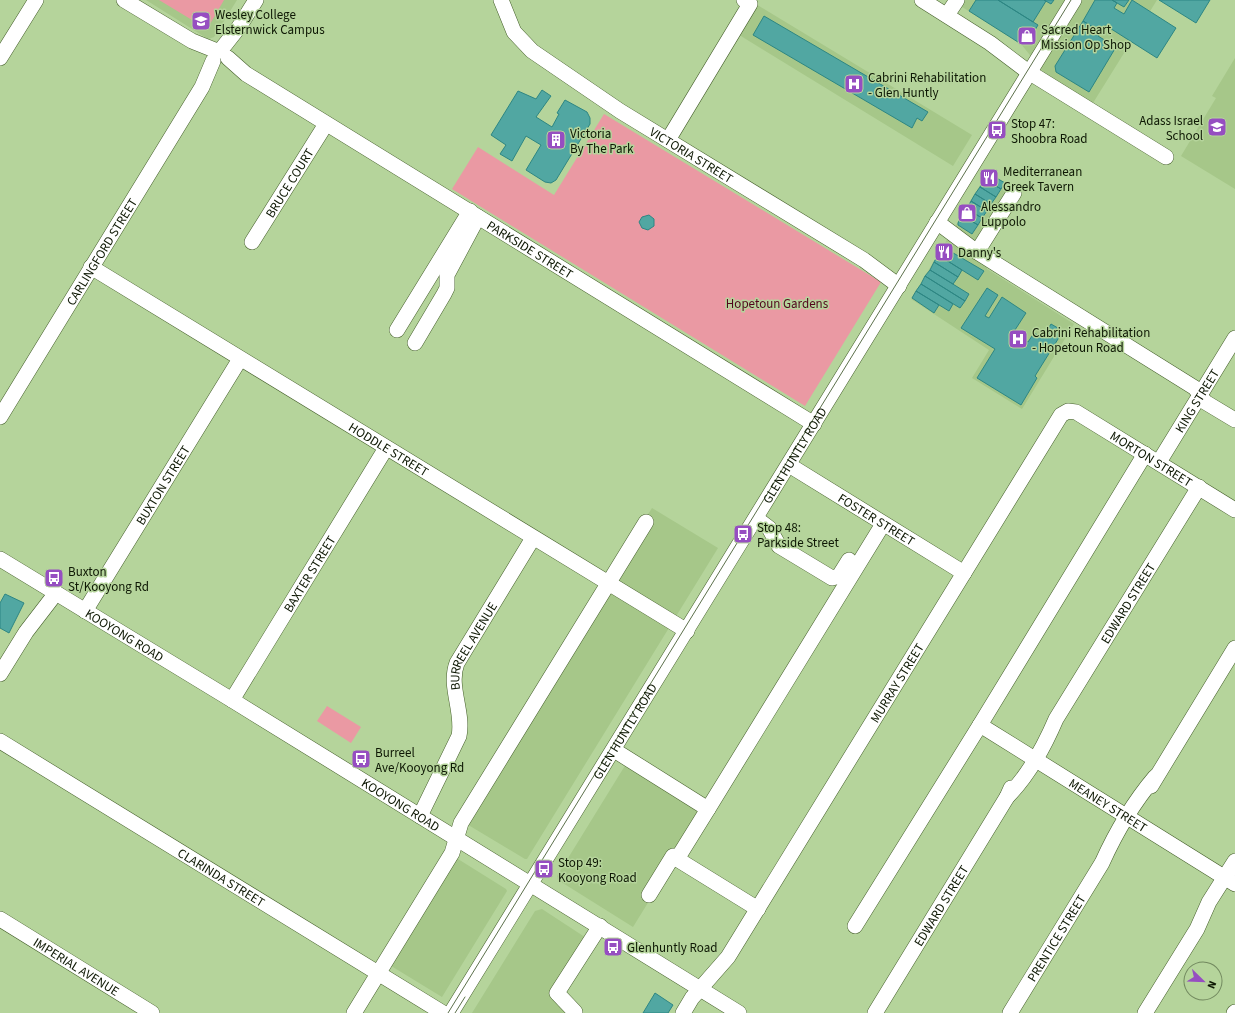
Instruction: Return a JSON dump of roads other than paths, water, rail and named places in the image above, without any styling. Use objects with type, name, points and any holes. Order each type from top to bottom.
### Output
[{"type":"street","points":[[0,58],[36,0]]},
{"type":"street","name":"PARKSIDE STREET","points":[[124,0],[814,424]]},
{"type":"street","name":"CARLINGFORD STREET","points":[[0,417],[256,0]]},
{"type":"street","name":"VICTORIA STREET","points":[[502,0],[514,32],[532,51],[620,110],[901,282]]},
{"type":"street","points":[[668,140],[750,4],[744,0]]},
{"type":"street","points":[[922,0],[1032,68],[1166,157]]},
{"type":"street","points":[[947,15],[956,0]]},
{"type":"street","name":"GLEN HUNTLY ROAD","points":[[451,1013],[532,884],[1074,0]]},
{"type":"street","name":"BRUCE COURT","points":[[252,242],[326,124]]},
{"type":"street","points":[[977,252],[1014,193]]},
{"type":"street","points":[[397,330],[474,214]]},
{"type":"street","points":[[415,342],[447,288],[447,275],[474,214]]},
{"type":"street","points":[[935,227],[1195,388],[1205,402],[1235,420]]},
{"type":"street","name":"HODDLE STREET","points":[[91,267],[686,631]]},
{"type":"street","name":"KING STREET","points":[[1159,462],[1235,338]]},
{"type":"street","name":"BUXTON STREET","points":[[85,611],[240,359]]},
{"type":"street","name":"MORTON STREET","points":[[1068,411],[1076,412],[1235,510]]},
{"type":"street","name":"MURRAY STREET","points":[[683,1013],[692,998],[704,991],[722,974],[728,957],[1057,420],[1068,411]]},
{"type":"street","name":"BAXTER STREET","points":[[232,700],[386,448]]},
{"type":"street","points":[[855,926],[980,725],[1145,454]]},
{"type":"street","name":"FOSTER STREET","points":[[789,465],[964,573]]},
{"type":"street","name":"EDWARD STREET","points":[[874,1013],[1007,797],[1018,786],[1043,733],[1056,719],[1199,487]]},
{"type":"street","points":[[756,518],[769,528],[779,546],[832,578],[839,576],[879,521]]},
{"type":"street","points":[[677,859],[879,521]]},
{"type":"street","points":[[354,1013],[452,853],[461,823],[646,522]]},
{"type":"street","name":"BURREEL AVENUE","points":[[415,813],[445,763],[456,742],[460,730],[455,676],[457,663],[533,538]]},
{"type":"street","name":"KOOYONG ROAD","points":[[0,559],[532,884],[739,1013]]},
{"type":"street","points":[[0,674],[52,590]]},
{"type":"street","name":"PRENTICE STREET","points":[[1010,1013],[1102,863],[1111,842],[1129,819],[1235,648]]},
{"type":"street","name":"MEANEY STREET","points":[[980,725],[1129,819],[1231,880]]},
{"type":"street","name":"CLARINDA STREET","points":[[0,741],[443,1013]]},
{"type":"street","points":[[614,750],[708,809]]},
{"type":"street","points":[[649,895],[673,856],[758,909]]},
{"type":"street","points":[[1145,1013],[1197,929],[1215,906],[1231,880],[1235,861]]},
{"type":"street","name":"IMPERIAL AVENUE","points":[[0,920],[152,1013]]},
{"type":"street","points":[[576,1013],[557,994],[600,926]]},
{"type":"street","name":"MURRAY STREET","points":[[691,1013],[704,991]]},
{"type":"tram line","points":[[448,1013],[1071,0]]},
{"type":"tram line","points":[[455,1013],[465,997]]},
{"type":"place","name":"Wesley College Elsternwick Campus","points":[[201,21]]},
{"type":"place","name":"Sacred Heart Mission Op Shop","points":[[1027,36]]},
{"type":"place","name":"Cabrini Rehabilitation - Glen Huntly","points":[[854,84]]},
{"type":"place","name":"Adass Israel School","points":[[1217,127]]},
{"type":"place","name":"Stop 47: Shoobra Road","points":[[997,130]]},
{"type":"place","name":"Victoria By The Park","points":[[556,140]]},
{"type":"place","name":"Mediterranean Greek Tavern","points":[[989,178]]},
{"type":"place","name":"Alessandro Luppolo","points":[[967,213]]},
{"type":"place","name":"Danny's","points":[[944,252]]},
{"type":"place","name":"Cabrini Rehabilitation - Hopetoun Road","points":[[1018,339]]},
{"type":"place","name":"Stop 48: Parkside Street","points":[[743,534]]},
{"type":"place","name":"Buxton St/Kooyong Rd","points":[[54,578]]},
{"type":"place","name":"Burreel Ave/Kooyong Rd","points":[[361,759]]},
{"type":"place","name":"Stop 49: Kooyong Road","points":[[544,869]]},
{"type":"place","name":"Glenhuntly Road","points":[[613,947]]},
{"type":"park label","name":"Hopetoun Gardens","points":[[777,303]]}]
